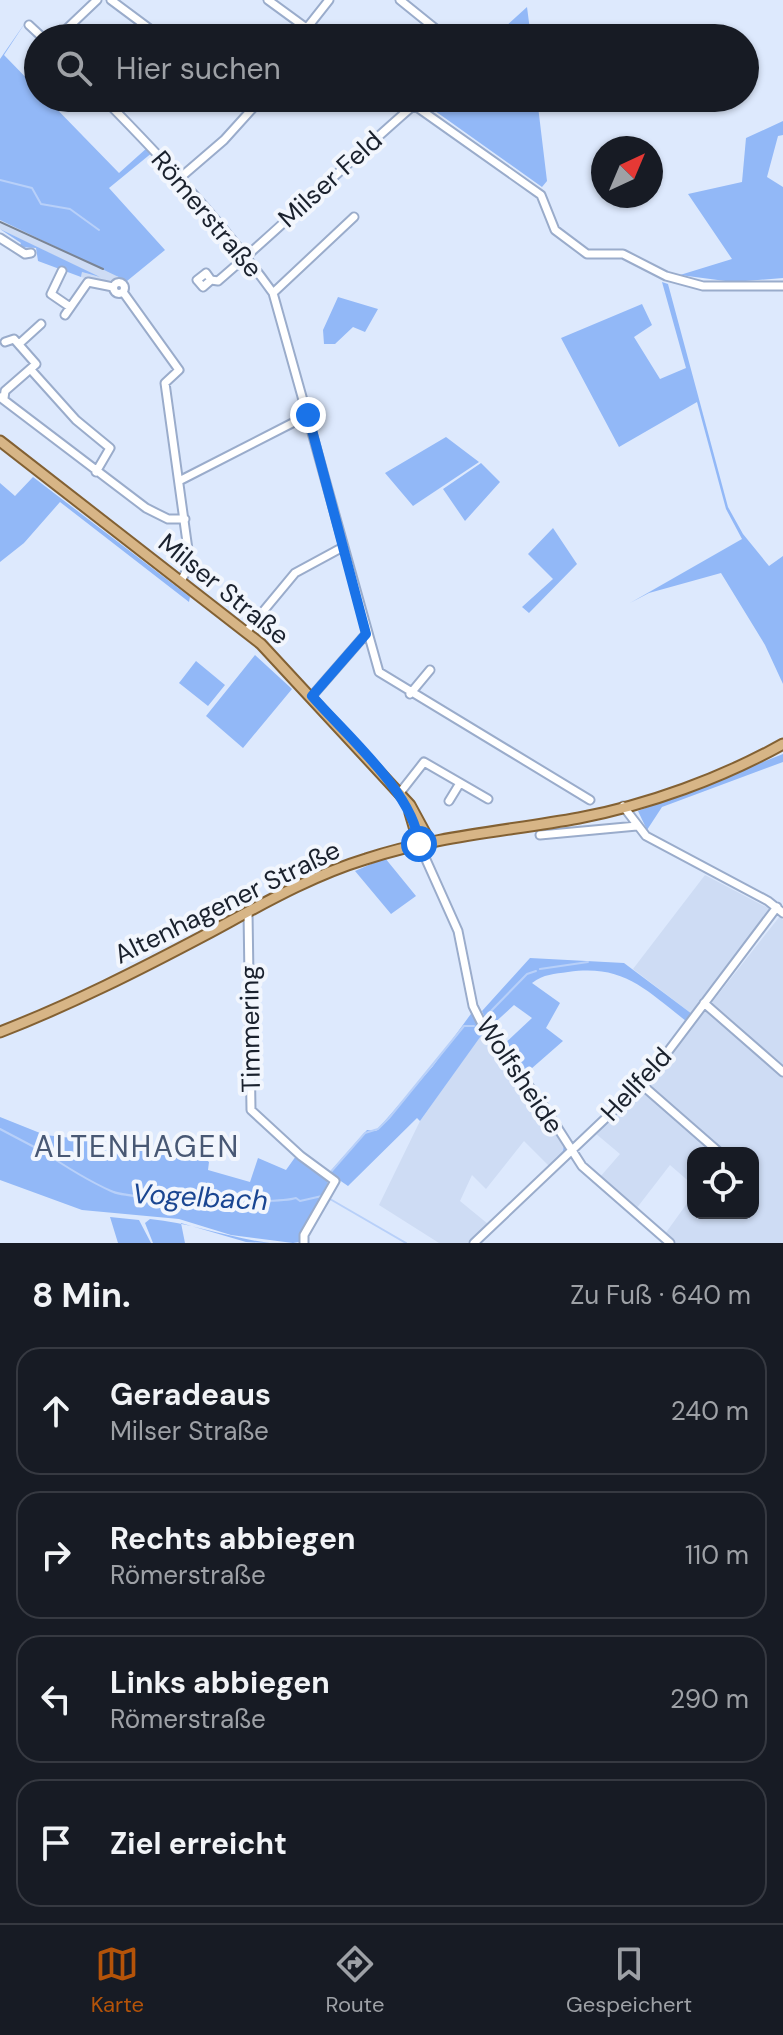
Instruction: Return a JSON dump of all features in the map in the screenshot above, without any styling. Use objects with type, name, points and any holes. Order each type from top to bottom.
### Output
[{"type":"main road","name":"Milser Straße","points":[[1,443],[246,632],[312,696],[399,794],[419,818],[430,842]]},
{"type":"main road","name":"Altenhagener Straße","points":[[0,1032],[98,991],[332,871],[419,844],[580,818],[628,805],[783,748]]},
{"type":"main road","name":"Milser Straße","points":[[399,794],[415,824],[419,844]]},
{"type":"street","points":[[72,24],[97,0]]},
{"type":"street","points":[[111,0],[143,24]]},
{"type":"street","points":[[268,0],[301,24]]},
{"type":"street","points":[[309,24],[329,0]]},
{"type":"street","points":[[400,0],[430,24]]},
{"type":"street","name":"Römerstraße","points":[[117,112],[181,177],[249,256],[273,293],[379,672],[410,694],[590,800]]},
{"type":"street","points":[[181,177],[249,112]]},
{"type":"street","name":"Milser Feld","points":[[211,280],[218,281],[249,256],[406,112]]},
{"type":"street","points":[[424,112],[541,195],[555,230],[587,254],[623,254],[667,276],[703,286],[726,289],[783,286]]},
{"type":"street","points":[[273,293],[354,217]]},
{"type":"street","points":[[0,238],[25,254],[31,253]]},
{"type":"street","points":[[62,271],[51,294],[70,307]]},
{"type":"street","points":[[65,315],[88,282],[113,287],[116,293],[123,292],[178,368],[178,372],[165,383],[175,462],[181,480],[190,564],[181,581]]},
{"type":"street","points":[[19,344],[41,324]]},
{"type":"street","points":[[5,342],[14,339],[36,364],[2,397],[96,472],[159,516],[185,519]]},
{"type":"street","points":[[32,371],[79,423],[110,448],[96,472]]},
{"type":"street","points":[[181,480],[308,415]]},
{"type":"street","points":[[246,632],[295,573],[343,547]]},
{"type":"street","points":[[312,696],[366,634]]},
{"type":"street","points":[[410,694],[430,670]]},
{"type":"street","points":[[399,794],[424,762],[488,799]]},
{"type":"street","points":[[449,801],[460,783]]},
{"type":"street","points":[[628,805],[637,826],[651,840],[780,910]]},
{"type":"street","points":[[540,835],[637,826]]},
{"type":"street","name":"Wolfsheide","points":[[430,842],[432,870]]},
{"type":"street","name":"Wolfsheide","points":[[419,844],[458,931],[477,1014],[586,1171],[670,1243]]},
{"type":"street","name":"Hellfeld","points":[[474,1243],[641,1084],[780,910]]},
{"type":"street","name":"Timmering","points":[[248,912],[251,1110],[301,1156],[335,1181],[304,1243]]},
{"type":"street","points":[[704,1003],[783,1072]]},
{"type":"street","points":[[641,1084],[713,1147]]},
{"type":"shaded area","points":[[527,7],[529,24],[508,24]]},
{"type":"shaded area","points":[[24,24],[4,55],[24,76],[24,112],[60,112],[119,173],[148,147],[153,152],[109,188],[165,250],[127,281],[0,220],[0,59]]},
{"type":"shaded area","points":[[436,112],[539,112],[547,181],[542,187]]},
{"type":"shaded area","points":[[783,121],[783,135],[778,136],[767,177],[783,187],[783,278],[733,282],[680,275],[732,259],[688,194],[742,182],[746,138]]},
{"type":"shaded area","points":[[0,220],[117,274],[118,279],[99,282],[81,277],[82,272],[96,276],[0,229]]},
{"type":"shaded area","points":[[0,229],[100,277],[82,272],[81,277],[38,261],[36,248],[19,247],[21,243]]},
{"type":"shaded area","points":[[662,282],[668,284],[728,507],[743,534],[769,566],[783,556],[783,684],[765,645],[721,573],[649,593],[630,603],[742,539],[726,509],[697,402],[619,447],[561,338],[642,304],[652,325],[634,337],[660,379],[686,368]]},
{"type":"shaded area","points":[[338,297],[378,309],[365,332],[353,327],[335,344],[324,344],[323,330]]},
{"type":"shaded area","points":[[446,437],[479,462],[413,506],[385,473]]},
{"type":"shaded area","points":[[481,463],[500,482],[465,521],[443,489]]},
{"type":"shaded area","points":[[33,477],[190,597],[189,602],[60,502],[24,543],[0,562],[0,483],[15,496]]},
{"type":"shaded area","points":[[553,528],[577,564],[529,613],[522,607],[553,579],[528,554]]},
{"type":"shaded area","points":[[255,655],[292,689],[243,748],[206,716]]},
{"type":"shaded area","points":[[196,661],[225,685],[208,706],[179,683]]},
{"type":"shaded area","points":[[783,754],[783,762],[662,807],[647,830],[638,811]]},
{"type":"shaded area","points":[[385,858],[416,896],[391,914],[355,871]]},
{"type":"shaded area","points":[[705,875],[768,908],[770,913],[692,1014],[633,969]]},
{"type":"shaded area","points":[[780,916],[783,920],[783,1243],[676,1243],[665,1234],[687,1203],[687,1219],[759,1219],[759,1147],[687,1147],[687,1180],[670,1165],[636,1209],[600,1177],[620,1154],[595,1133],[650,1081]]},
{"type":"shaded area","points":[[530,958],[624,963],[692,1014],[686,1021],[645,989],[604,972],[587,970],[545,976],[532,983],[560,1003],[546,1028],[563,1041],[523,1076],[501,1047],[532,1018],[514,1005],[489,1028],[482,1011]]},
{"type":"shaded area","points":[[473,1011],[566,1146],[564,1154],[549,1166],[563,1151],[564,1145],[483,1033],[420,1121],[417,1118],[348,1186],[329,1173],[367,1130],[376,1131],[433,1066]]},
{"type":"shaded area","points":[[483,1032],[540,1107],[564,1145],[564,1151],[549,1166],[524,1141],[486,1189],[472,1175],[460,1201],[488,1224],[468,1243],[439,1243],[379,1205],[420,1121]]},
{"type":"shaded area","points":[[0,1117],[45,1135],[135,1145],[205,1159],[209,1162],[208,1170],[250,1182],[258,1158],[286,1170],[296,1156],[331,1182],[299,1242],[293,1243],[231,1235],[179,1219],[82,1210],[0,1180]]},
{"type":"shaded area","points":[[110,1217],[139,1220],[151,1243],[118,1243]]},
{"type":"shaded area","points":[[150,1219],[181,1224],[185,1243],[153,1243],[145,1223]]},
{"type":"shaded area","points":[[194,1227],[240,1238],[270,1243],[246,1242]]},
{"type":"waterway","points":[[0,180],[32,188],[41,204],[70,209],[99,230]]},
{"type":"waterway","points":[[540,969],[588,962]]},
{"type":"waterway","points":[[490,1012],[527,974],[536,971]]},
{"type":"waterway","points":[[484,1019],[489,1014]]},
{"type":"waterway","points":[[329,1174],[365,1133],[378,1129],[389,1118],[464,1026],[474,1026]]},
{"type":"waterway","name":"Vogelbach","points":[[0,1129],[38,1149]]},
{"type":"waterway","name":"Vogelbach","points":[[41,1150],[111,1191],[145,1197],[233,1201],[296,1198],[300,1201],[322,1196],[329,1183],[327,1179]]},
{"type":"waterway","name":"Vogelbach","points":[[311,1229],[330,1199],[406,1243]]},
{"type":"tram line","points":[[0,222],[103,269]]},
{"type":"district","name":"ALTENHAGEN","points":[[137,1146]]},
{"type":"route","points":[[308,415],[366,634],[312,696],[399,794],[415,824],[419,844]]}]
